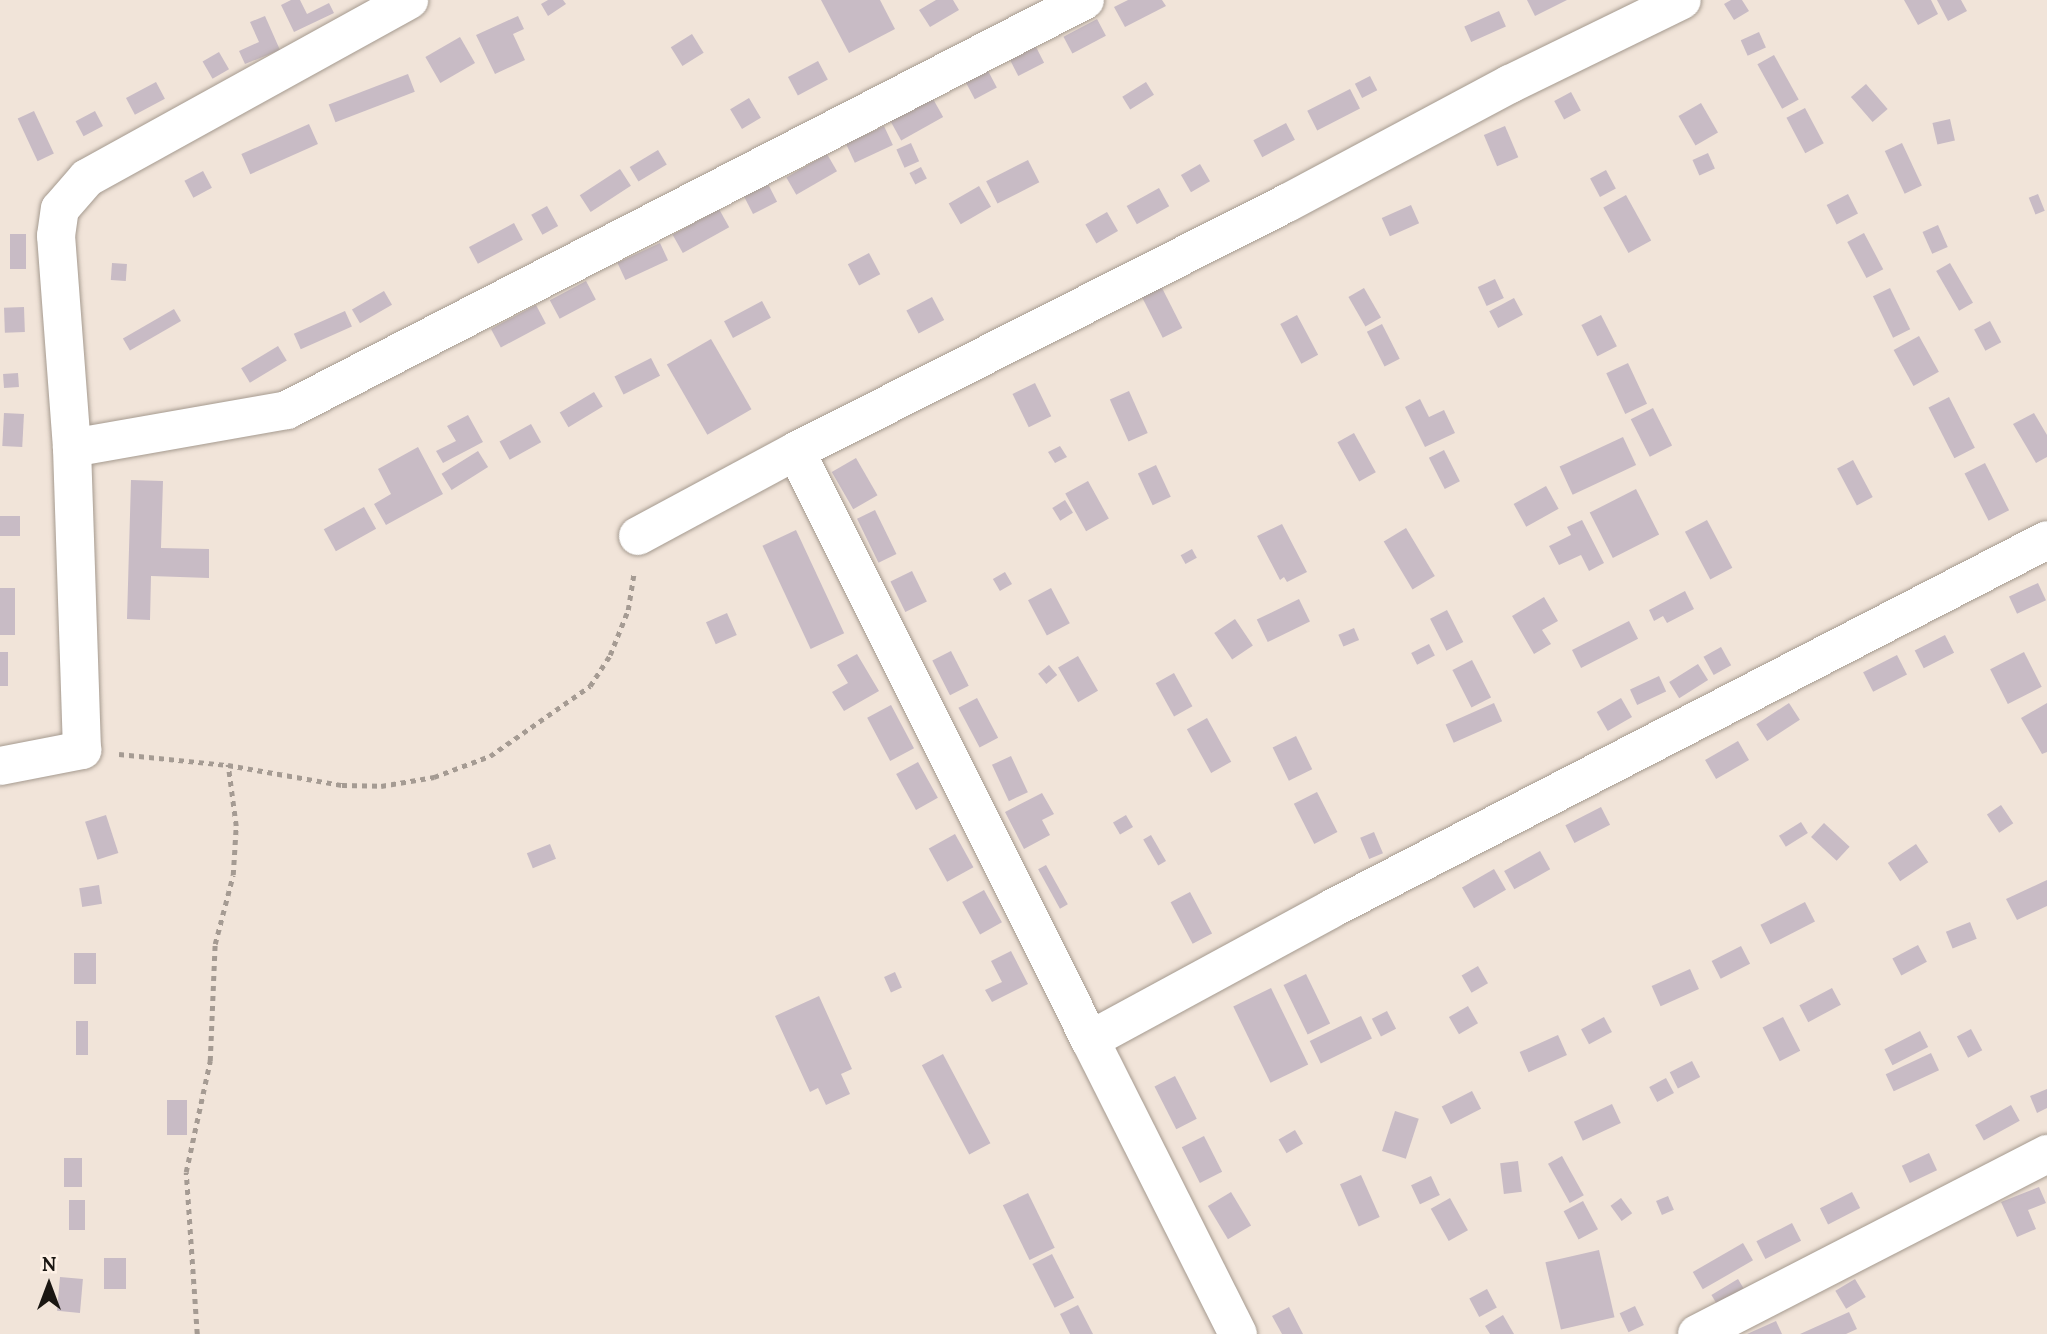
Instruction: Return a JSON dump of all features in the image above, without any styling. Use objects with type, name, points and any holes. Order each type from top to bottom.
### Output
[{"type":"street","points":[[0,766],[82,750],[72,448],[56,236],[60,209],[67,197],[87,178],[409,0]]},
{"type":"street","points":[[72,448],[287,410],[1085,0]]},
{"type":"street","points":[[638,536],[796,451],[1287,203],[1510,83],[1682,0]]},
{"type":"street","points":[[796,451],[1238,1334]]},
{"type":"street","points":[[1090,1040],[1331,909],[2047,540]]},
{"type":"street","points":[[1698,1334],[2047,1154]]},
{"type":"path","points":[[82,750],[228,765],[342,785],[381,786],[434,777],[490,756],[590,686],[610,655],[628,610],[638,536]]},
{"type":"path","points":[[197,1334],[186,1172],[210,1061],[215,944],[233,875],[236,826],[228,765]]},
{"type":"building","points":[[291,0],[300,0],[307,14],[329,3],[334,13],[294,32],[281,5]]},
{"type":"building","points":[[548,0],[563,0],[566,4],[548,16],[541,4]]},
{"type":"building","points":[[821,0],[880,0],[895,29],[849,53]]},
{"type":"building","points":[[936,0],[953,0],[959,10],[930,27],[919,10]]},
{"type":"building","points":[[1128,0],[1162,0],[1166,6],[1125,27],[1114,7]]},
{"type":"building","points":[[1527,0],[1567,0],[1535,16]]},
{"type":"building","points":[[1731,0],[1742,0],[1749,11],[1734,20],[1724,4]]},
{"type":"building","points":[[1904,0],[1931,0],[1938,14],[1918,25]]},
{"type":"building","points":[[1937,0],[1961,0],[1967,11],[1948,21]]},
{"type":"building","points":[[1499,11],[1506,27],[1471,42],[1464,26]]},
{"type":"building","points":[[265,16],[280,50],[245,64],[239,51],[259,42],[250,22]]},
{"type":"building","points":[[518,16],[524,29],[513,34],[525,60],[495,74],[476,35]]},
{"type":"building","points":[[1097,19],[1106,36],[1072,54],[1063,37]]},
{"type":"building","points":[[1759,32],[1766,48],[1748,56],[1741,40]]},
{"type":"building","points":[[692,34],[704,53],[682,66],[671,47]]},
{"type":"building","points":[[460,37],[475,63],[440,83],[425,57]]},
{"type":"building","points":[[1035,45],[1044,63],[1018,76],[1009,58]]},
{"type":"building","points":[[219,52],[229,69],[213,79],[203,62]]},
{"type":"building","points":[[1774,55],[1799,100],[1782,109],[1757,64]]},
{"type":"building","points":[[818,61],[828,80],[798,96],[788,77]]},
{"type":"building","points":[[987,69],[997,88],[975,99],[965,81]]},
{"type":"building","points":[[408,74],[415,92],[335,122],[329,104]]},
{"type":"building","points":[[1370,76],[1377,90],[1362,98],[1355,84]]},
{"type":"building","points":[[156,82],[165,99],[135,115],[126,98]]},
{"type":"building","points":[[1146,82],[1154,95],[1130,110],[1122,97]]},
{"type":"building","points":[[1866,84],[1888,109],[1873,122],[1851,97]]},
{"type":"building","points":[[1350,89],[1360,109],[1317,130],[1307,111]]},
{"type":"building","points":[[1571,92],[1581,111],[1564,119],[1554,101]]},
{"type":"building","points":[[932,97],[943,117],[901,140],[890,120]]},
{"type":"building","points":[[749,98],[761,118],[742,129],[730,109]]},
{"type":"building","points":[[1701,103],[1718,132],[1695,145],[1678,116]]},
{"type":"building","points":[[1805,108],[1824,143],[1805,153],[1786,118]]},
{"type":"building","points":[[34,111],[54,154],[38,161],[18,119]]},
{"type":"building","points":[[95,111],[103,126],[84,136],[76,121]]},
{"type":"building","points":[[1950,119],[1955,140],[1937,144],[1932,123]]},
{"type":"building","points":[[1286,123],[1295,140],[1262,157],[1253,140]]},
{"type":"building","points":[[309,124],[318,144],[250,174],[241,154]]},
{"type":"building","points":[[884,126],[893,145],[855,163],[846,144]]},
{"type":"building","points":[[1505,126],[1518,157],[1497,166],[1484,135]]},
{"type":"building","points":[[911,143],[919,161],[905,168],[896,150]]},
{"type":"building","points":[[1902,143],[1922,186],[1905,194],[1885,151]]},
{"type":"building","points":[[658,150],[667,165],[638,182],[630,167]]},
{"type":"building","points":[[1708,153],[1715,169],[1699,175],[1692,160]]},
{"type":"building","points":[[827,154],[837,171],[796,195],[786,178]]},
{"type":"building","points":[[1028,160],[1039,182],[997,204],[986,181]]},
{"type":"building","points":[[1200,164],[1210,181],[1191,192],[1181,175]]},
{"type":"building","points":[[921,167],[927,179],[915,184],[909,173]]},
{"type":"building","points":[[620,169],[631,186],[591,212],[580,195]]},
{"type":"building","points":[[1606,170],[1616,189],[1600,197],[1590,178]]},
{"type":"building","points":[[203,171],[212,188],[193,198],[184,181]]},
{"type":"building","points":[[768,184],[777,202],[753,214],[744,196]]},
{"type":"building","points":[[979,186],[991,207],[961,224],[949,204]]},
{"type":"building","points":[[1159,188],[1169,206],[1137,224],[1127,206]]},
{"type":"building","points":[[1848,194],[1858,214],[1837,224],[1827,205]]},
{"type":"building","points":[[2038,194],[2045,211],[2035,214],[2029,198]]},
{"type":"building","points":[[1626,195],[1651,240],[1628,253],[1603,208]]},
{"type":"building","points":[[1411,205],[1419,223],[1390,236],[1382,218]]},
{"type":"building","points":[[547,206],[558,226],[542,235],[531,215]]},
{"type":"building","points":[[719,209],[729,227],[683,253],[673,235]]},
{"type":"building","points":[[1107,212],[1118,231],[1096,244],[1085,225]]},
{"type":"building","points":[[514,223],[523,240],[478,264],[469,247]]},
{"type":"building","points":[[1938,225],[1948,247],[1932,254],[1922,232]]},
{"type":"building","points":[[1864,233],[1883,269],[1866,278],[1847,242]]},
{"type":"building","points":[[10,234],[26,234],[26,269],[10,269]]},
{"type":"building","points":[[660,243],[668,260],[625,280],[617,263]]},
{"type":"building","points":[[869,253],[880,274],[859,285],[848,264]]},
{"type":"building","points":[[112,263],[127,264],[126,281],[111,280]]},
{"type":"building","points":[[1950,263],[1973,303],[1959,311],[1936,271]]},
{"type":"building","points":[[1495,279],[1504,298],[1487,306],[1478,287]]},
{"type":"building","points":[[586,281],[596,300],[560,319],[550,300]]},
{"type":"building","points":[[1161,286],[1182,328],[1163,338],[1141,296]]},
{"type":"building","points":[[1364,288],[1381,317],[1365,326],[1348,297]]},
{"type":"building","points":[[1890,288],[1910,329],[1893,338],[1873,296]]},
{"type":"building","points":[[384,291],[392,305],[360,323],[352,310]]},
{"type":"building","points":[[932,297],[944,320],[919,334],[906,311]]},
{"type":"building","points":[[1514,298],[1523,315],[1498,328],[1489,311]]},
{"type":"building","points":[[762,301],[771,318],[733,338],[724,321]]},
{"type":"building","points":[[536,305],[546,324],[501,347],[491,329]]},
{"type":"building","points":[[24,307],[25,332],[5,333],[4,308]]},
{"type":"building","points":[[174,309],[181,321],[130,351],[123,338]]},
{"type":"building","points":[[345,311],[352,327],[301,349],[294,334]]},
{"type":"building","points":[[1297,315],[1318,355],[1301,364],[1280,324]]},
{"type":"building","points":[[1601,315],[1617,346],[1597,356],[1581,325]]},
{"type":"building","points":[[1990,321],[2001,342],[1985,351],[1974,329]]},
{"type":"building","points":[[1382,324],[1400,359],[1385,366],[1367,332]]},
{"type":"building","points":[[1919,336],[1939,372],[1914,386],[1894,350]]},
{"type":"building","points":[[711,339],[752,409],[707,435],[667,365]]},
{"type":"building","points":[[278,346],[287,361],[250,383],[241,368]]},
{"type":"building","points":[[651,358],[660,376],[624,394],[614,377]]},
{"type":"building","points":[[1628,363],[1647,404],[1625,414],[1606,373]]},
{"type":"building","points":[[18,373],[19,387],[4,388],[3,374]]},
{"type":"building","points":[[1035,383],[1051,416],[1029,427],[1013,394]]},
{"type":"building","points":[[1129,391],[1148,433],[1129,442],[1110,400]]},
{"type":"building","points":[[594,392],[603,407],[568,427],[560,413]]},
{"type":"building","points":[[1949,397],[1975,448],[1954,458],[1929,407]]},
{"type":"building","points":[[1420,399],[1429,417],[1444,410],[1455,433],[1425,447],[1405,407]]},
{"type":"building","points":[[1653,408],[1672,445],[1650,457],[1631,419]]},
{"type":"building","points":[[4,413],[24,414],[22,447],[2,446]]},
{"type":"building","points":[[2034,413],[2047,435],[2047,457],[2036,463],[2013,424]]},
{"type":"building","points":[[468,415],[483,442],[443,463],[436,451],[456,441],[447,426]]},
{"type":"building","points":[[531,424],[541,442],[510,460],[500,441]]},
{"type":"building","points":[[1354,433],[1376,472],[1359,482],[1337,442]]},
{"type":"building","points":[[1623,437],[1636,465],[1573,495],[1560,467]]},
{"type":"building","points":[[1060,446],[1067,457],[1055,463],[1048,452]]},
{"type":"building","points":[[418,447],[443,494],[386,525],[374,504],[391,494],[378,469]]},
{"type":"building","points":[[1444,450],[1460,481],[1445,489],[1429,458]]},
{"type":"building","points":[[478,451],[488,467],[452,490],[442,474]]},
{"type":"building","points":[[856,458],[878,495],[853,509],[832,472]]},
{"type":"building","points":[[1853,460],[1873,497],[1857,506],[1837,468]]},
{"type":"building","points":[[1985,463],[2009,510],[1989,521],[1965,473]]},
{"type":"building","points":[[1156,465],[1171,497],[1153,505],[1138,473]]},
{"type":"building","points":[[131,480],[163,481],[161,548],[209,549],[209,578],[151,576],[150,620],[127,619]]},
{"type":"building","points":[[1088,481],[1109,519],[1086,531],[1065,494]]},
{"type":"building","points":[[1546,486],[1559,509],[1526,527],[1514,504]]},
{"type":"building","points":[[1636,489],[1659,534],[1613,558],[1590,513]]},
{"type":"building","points":[[1065,500],[1073,513],[1060,521],[1052,508]]},
{"type":"building","points":[[364,507],[376,529],[336,551],[324,529]]},
{"type":"building","points":[[875,510],[896,554],[879,563],[857,519]]},
{"type":"building","points":[[0,516],[20,516],[20,536],[0,536]]},
{"type":"building","points":[[1582,520],[1604,563],[1589,571],[1581,555],[1559,565],[1549,546],[1571,535],[1567,527]]},
{"type":"building","points":[[1707,520],[1732,568],[1710,579],[1685,532]]},
{"type":"building","points":[[1282,524],[1307,572],[1287,582],[1284,577],[1280,580],[1257,536]]},
{"type":"building","points":[[1406,528],[1435,576],[1413,589],[1384,541]]},
{"type":"building","points":[[796,530],[844,633],[811,649],[762,546]]},
{"type":"building","points":[[1192,549],[1197,558],[1185,564],[1181,555]]},
{"type":"building","points":[[912,571],[927,602],[905,612],[890,582]]},
{"type":"building","points":[[1005,572],[1012,584],[1000,591],[993,579]]},
{"type":"building","points":[[2038,583],[2046,600],[2017,614],[2009,597]]},
{"type":"building","points":[[0,588],[15,588],[15,635],[0,635]]},
{"type":"building","points":[[1051,588],[1070,623],[1047,636],[1028,600]]},
{"type":"building","points":[[1685,591],[1694,609],[1667,623],[1663,616],[1654,621],[1649,610]]},
{"type":"building","points":[[1544,597],[1558,621],[1542,630],[1551,644],[1534,654],[1512,616]]},
{"type":"building","points":[[1299,599],[1310,621],[1268,642],[1257,620]]},
{"type":"building","points":[[1447,610],[1463,642],[1446,651],[1430,619]]},
{"type":"building","points":[[727,613],[737,635],[716,644],[706,622]]},
{"type":"building","points":[[1235,619],[1253,646],[1232,660],[1214,633]]},
{"type":"building","points":[[1629,621],[1638,639],[1581,668],[1572,650]]},
{"type":"building","points":[[1354,628],[1359,640],[1343,647],[1338,635]]},
{"type":"building","points":[[1945,635],[1954,653],[1924,668],[1915,650]]},
{"type":"building","points":[[1429,644],[1435,656],[1417,665],[1411,653]]},
{"type":"building","points":[[1721,647],[1731,665],[1714,675],[1704,657]]},
{"type":"building","points":[[951,651],[969,686],[950,695],[932,661]]},
{"type":"building","points":[[0,652],[8,652],[8,686],[0,686]]},
{"type":"building","points":[[2024,652],[2042,687],[2008,704],[1990,669]]},
{"type":"building","points":[[857,654],[879,691],[844,711],[832,692],[848,683],[837,665]]},
{"type":"building","points":[[1897,655],[1907,675],[1873,692],[1863,672]]},
{"type":"building","points":[[1078,656],[1098,691],[1078,702],[1058,668]]},
{"type":"building","points":[[1472,660],[1491,697],[1471,707],[1452,670]]},
{"type":"building","points":[[1698,664],[1708,680],[1679,698],[1669,682]]},
{"type":"building","points":[[1049,665],[1057,675],[1046,684],[1038,674]]},
{"type":"building","points":[[1174,673],[1192,706],[1174,716],[1156,683]]},
{"type":"building","points":[[1659,676],[1666,691],[1637,705],[1630,690]]},
{"type":"building","points":[[977,698],[998,738],[980,748],[958,708]]},
{"type":"building","points":[[1621,698],[1632,717],[1608,731],[1597,712]]},
{"type":"building","points":[[1494,703],[1502,721],[1454,743],[1446,725]]},
{"type":"building","points":[[1789,703],[1800,720],[1767,741],[1756,724]]},
{"type":"building","points":[[2047,703],[2047,752],[2042,754],[2021,718]]},
{"type":"building","points":[[891,705],[914,748],[890,761],[867,718]]},
{"type":"building","points":[[1207,718],[1231,762],[1211,773],[1187,729]]},
{"type":"building","points":[[1296,736],[1312,769],[1289,781],[1273,747]]},
{"type":"building","points":[[1738,741],[1749,760],[1716,779],[1705,760]]},
{"type":"building","points":[[1011,756],[1028,792],[1009,801],[992,765]]},
{"type":"building","points":[[918,762],[938,798],[916,810],[896,774]]},
{"type":"building","points":[[1317,792],[1337,832],[1314,844],[1294,804]]},
{"type":"building","points":[[1042,793],[1054,814],[1042,820],[1050,835],[1024,849],[1005,812]]},
{"type":"building","points":[[2001,805],[2013,823],[1999,833],[1987,815]]},
{"type":"building","points":[[1601,807],[1610,825],[1574,843],[1565,825]]},
{"type":"building","points":[[106,815],[118,853],[97,860],[85,822]]},
{"type":"building","points":[[1126,815],[1133,827],[1120,835],[1113,822]]},
{"type":"building","points":[[1801,822],[1808,833],[1786,847],[1779,836]]},
{"type":"building","points":[[1824,823],[1850,847],[1837,861],[1811,837]]},
{"type":"building","points":[[1374,832],[1383,853],[1369,859],[1360,838]]},
{"type":"building","points":[[955,834],[973,867],[947,882],[929,849]]},
{"type":"building","points":[[1151,835],[1166,861],[1158,865],[1143,839]]},
{"type":"building","points":[[550,844],[556,859],[533,868],[527,853]]},
{"type":"building","points":[[1916,844],[1928,862],[1900,881],[1888,863]]},
{"type":"building","points":[[1540,851],[1550,869],[1514,889],[1504,871]]},
{"type":"building","points":[[1046,865],[1068,904],[1060,909],[1038,869]]},
{"type":"building","points":[[1494,869],[1506,890],[1474,908],[1462,888]]},
{"type":"building","points":[[2047,880],[2047,906],[2017,920],[2006,899]]},
{"type":"building","points":[[99,885],[102,904],[82,907],[79,888]]},
{"type":"building","points":[[984,890],[1002,922],[980,934],[962,902]]},
{"type":"building","points":[[1190,892],[1212,933],[1193,944],[1171,902]]},
{"type":"building","points":[[1805,902],[1815,922],[1770,944],[1760,925]]},
{"type":"building","points":[[1970,922],[1977,939],[1953,948],[1946,932]]},
{"type":"building","points":[[1918,945],[1927,962],[1901,975],[1892,959]]},
{"type":"building","points":[[1741,946],[1750,964],[1721,979],[1712,961]]},
{"type":"building","points":[[1011,951],[1028,984],[992,1002],[985,990],[1002,982],[991,961]]},
{"type":"building","points":[[74,953],[96,953],[96,984],[74,984]]},
{"type":"building","points":[[1478,966],[1488,983],[1472,993],[1462,975]]},
{"type":"building","points":[[1690,969],[1699,989],[1661,1006],[1652,986]]},
{"type":"building","points":[[895,972],[902,988],[891,992],[884,977]]},
{"type":"building","points":[[1306,974],[1330,1023],[1308,1034],[1284,985]]},
{"type":"building","points":[[1271,988],[1308,1064],[1271,1083],[1233,1006]]},
{"type":"building","points":[[1832,988],[1841,1005],[1808,1022],[1799,1005]]},
{"type":"building","points":[[819,996],[852,1069],[841,1074],[850,1094],[826,1105],[818,1088],[810,1092],[775,1016]]},
{"type":"building","points":[[1468,1006],[1478,1023],[1459,1034],[1449,1017]]},
{"type":"building","points":[[1387,1011],[1396,1029],[1381,1037],[1372,1019]]},
{"type":"building","points":[[1361,1016],[1372,1038],[1321,1063],[1310,1041]]},
{"type":"building","points":[[1604,1017],[1612,1032],[1589,1044],[1581,1029]]},
{"type":"building","points":[[1783,1017],[1800,1051],[1780,1061],[1763,1027]]},
{"type":"building","points":[[76,1021],[88,1021],[88,1055],[76,1055]]},
{"type":"building","points":[[1971,1029],[1982,1050],[1968,1058],[1957,1037]]},
{"type":"building","points":[[1920,1031],[1928,1047],[1893,1065],[1884,1049]]},
{"type":"building","points":[[1558,1035],[1567,1055],[1529,1072],[1520,1052]]},
{"type":"building","points":[[1931,1053],[1939,1070],[1894,1091],[1886,1074]]},
{"type":"building","points":[[943,1054],[990,1143],[969,1154],[922,1065]]},
{"type":"building","points":[[1692,1061],[1700,1077],[1678,1088],[1670,1072]]},
{"type":"building","points":[[1175,1076],[1197,1119],[1176,1129],[1155,1086]]},
{"type":"building","points":[[1666,1078],[1674,1093],[1657,1102],[1649,1087]]},
{"type":"building","points":[[2047,1089],[2047,1108],[2037,1113],[2030,1096]]},
{"type":"building","points":[[1472,1091],[1481,1109],[1451,1124],[1442,1106]]},
{"type":"building","points":[[167,1100],[187,1100],[187,1135],[167,1135]]},
{"type":"building","points":[[1612,1104],[1621,1123],[1583,1141],[1574,1122]]},
{"type":"building","points":[[2011,1105],[2020,1121],[1984,1141],[1975,1125]]},
{"type":"building","points":[[1395,1111],[1419,1119],[1406,1159],[1382,1151]]},
{"type":"building","points":[[1295,1130],[1303,1144],[1287,1153],[1279,1140]]},
{"type":"building","points":[[1204,1136],[1222,1172],[1200,1183],[1182,1147]]},
{"type":"building","points":[[1929,1153],[1937,1170],[1910,1183],[1902,1166]]},
{"type":"building","points":[[1562,1156],[1584,1195],[1570,1203],[1548,1164]]},
{"type":"building","points":[[64,1158],[82,1158],[82,1187],[64,1187]]},
{"type":"building","points":[[1518,1161],[1522,1192],[1504,1194],[1500,1163]]},
{"type":"building","points":[[1361,1175],[1380,1217],[1359,1226],[1340,1184]]},
{"type":"building","points":[[1431,1176],[1440,1195],[1420,1204],[1411,1185]]},
{"type":"building","points":[[2039,1187],[2046,1203],[2028,1210],[2036,1229],[2017,1237],[2001,1202]]},
{"type":"building","points":[[1231,1192],[1251,1225],[1228,1239],[1208,1206]]},
{"type":"building","points":[[1852,1192],[1860,1208],[1828,1224],[1820,1208]]},
{"type":"building","points":[[1028,1193],[1055,1248],[1030,1260],[1003,1205]]},
{"type":"building","points":[[1668,1196],[1674,1210],[1662,1215],[1656,1201]]},
{"type":"building","points":[[1450,1198],[1468,1230],[1449,1241],[1431,1209]]},
{"type":"building","points":[[1621,1198],[1632,1213],[1622,1221],[1610,1206]]},
{"type":"building","points":[[69,1200],[85,1200],[85,1230],[69,1230]]},
{"type":"building","points":[[1583,1201],[1598,1229],[1579,1240],[1564,1211]]},
{"type":"building","points":[[1792,1223],[1801,1241],[1765,1259],[1756,1241]]},
{"type":"building","points":[[1743,1243],[1753,1260],[1703,1289],[1693,1272]]},
{"type":"building","points":[[1599,1250],[1615,1317],[1561,1330],[1545,1262]]},
{"type":"building","points":[[1052,1254],[1074,1298],[1055,1308],[1032,1264]]},
{"type":"building","points":[[104,1258],[126,1258],[126,1289],[104,1289]]},
{"type":"building","points":[[60,1277],[83,1279],[80,1313],[57,1311]]},
{"type":"building","points":[[1738,1279],[1749,1297],[1722,1313],[1711,1295]]},
{"type":"building","points":[[1855,1279],[1866,1297],[1846,1309],[1835,1291]]},
{"type":"building","points":[[1487,1289],[1497,1308],[1479,1317],[1469,1298]]},
{"type":"building","points":[[1078,1305],[1093,1334],[1070,1334],[1060,1314]]},
{"type":"building","points":[[1635,1306],[1644,1325],[1628,1332],[1620,1313]]},
{"type":"building","points":[[1289,1307],[1303,1334],[1282,1334],[1272,1316]]},
{"type":"building","points":[[1849,1312],[1857,1329],[1846,1334],[1800,1334]]},
{"type":"building","points":[[1503,1315],[1514,1334],[1490,1334],[1485,1326]]},
{"type":"building","points":[[1776,1321],[1782,1334],[1747,1334]]}]
